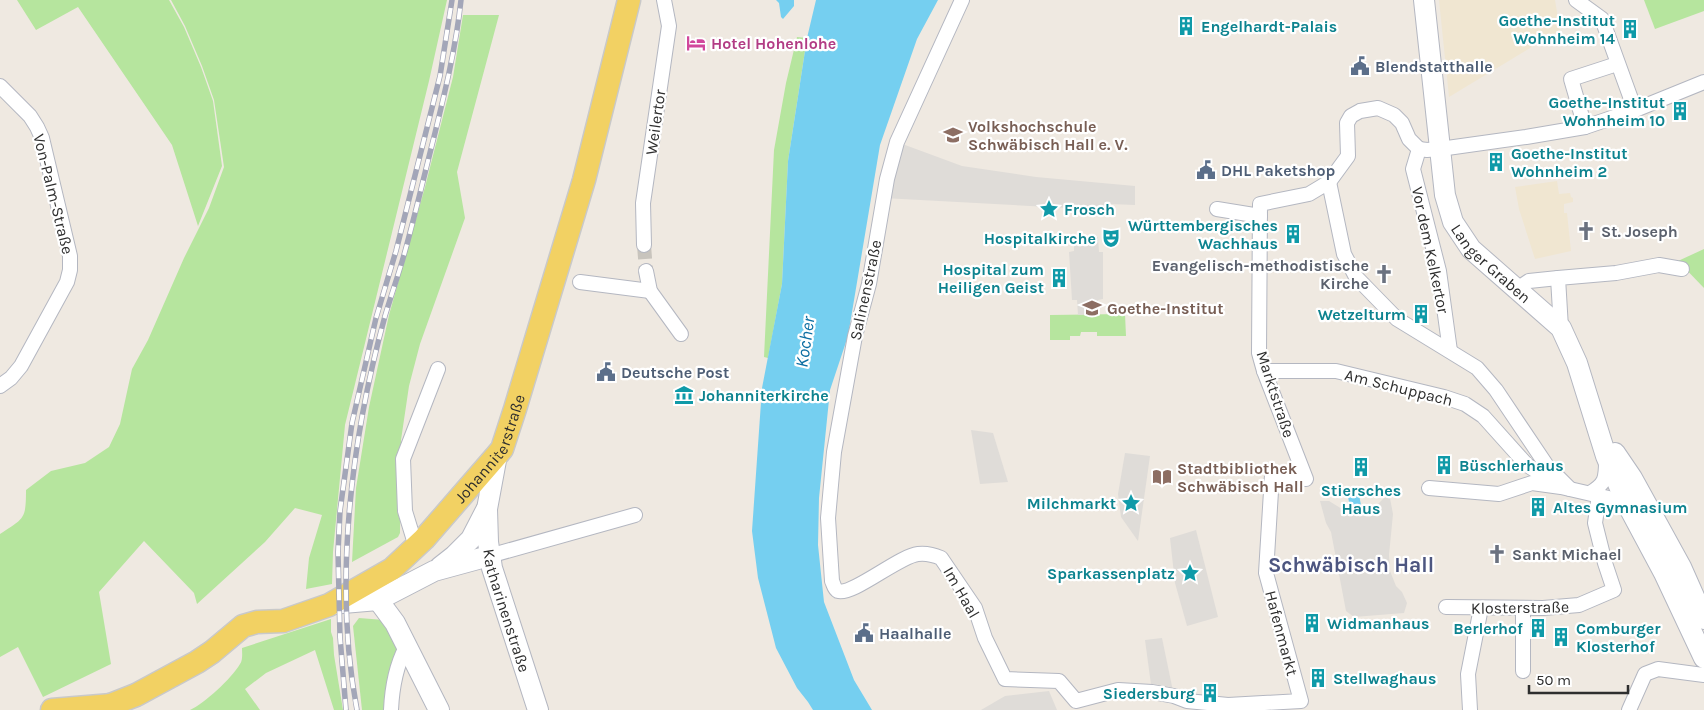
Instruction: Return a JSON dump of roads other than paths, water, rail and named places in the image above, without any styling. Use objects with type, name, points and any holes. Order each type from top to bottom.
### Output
[{"type":"main road","name":"Johanniterstraße","points":[[52,710],[105,707],[136,695],[197,662],[243,626],[257,622],[283,621],[330,605],[392,569],[416,547],[497,455],[502,448],[515,409],[584,180],[629,0]]},
{"type":"main road","name":"Langer Graben","points":[[1424,0],[1445,195],[1453,222],[1471,249],[1561,328],[1578,363],[1598,424],[1606,456],[1626,502],[1664,573],[1704,658]]},
{"type":"main road","points":[[1598,424],[1652,514],[1681,567],[1704,619]]},
{"type":"main road","name":"Katharinenstraße","points":[[497,455],[487,509],[489,556],[538,710]]},
{"type":"main road","points":[[1626,502],[1652,514]]},
{"type":"main road","name":"Katharinenstraße","points":[[434,571],[454,556],[471,539],[487,509]]},
{"type":"main road","points":[[330,605],[378,600],[434,571],[489,556]]},
{"type":"main road","points":[[392,569],[434,571]]},
{"type":"main road","points":[[378,600],[395,623],[439,710]]},
{"type":"street","name":"Weilertor","points":[[644,245],[643,203],[669,26],[664,0]]},
{"type":"street","name":"Salinenstraße","points":[[839,591],[835,588],[832,581],[828,518],[834,452],[855,336],[869,284],[887,179],[897,142],[962,0]]},
{"type":"street","points":[[1576,0],[1602,19],[1635,110]]},
{"type":"street","points":[[1584,127],[1571,79],[1617,64]]},
{"type":"street","points":[[1217,209],[1260,210],[1309,194],[1329,182],[1348,156],[1347,123],[1351,116],[1360,111],[1378,108],[1394,115],[1402,123],[1410,139],[1419,149],[1440,149],[1584,127],[1635,110],[1704,82]]},
{"type":"street","name":"Von-Palm-Straße","points":[[0,86],[30,116],[42,138],[70,256],[70,270],[67,282],[20,366],[11,378],[0,386]]},
{"type":"street","name":"Vor dem Kelkertor","points":[[1419,149],[1413,169],[1439,270],[1450,351]]},
{"type":"street","points":[[1329,182],[1344,254],[1356,277],[1398,319],[1477,368],[1490,382],[1547,466],[1566,488]]},
{"type":"street","name":"Marktstraße","points":[[1260,210],[1259,353],[1264,371],[1306,480],[1272,475]]},
{"type":"street","points":[[1517,288],[1529,281],[1616,273],[1659,266],[1682,268]]},
{"type":"street","points":[[646,271],[650,291],[681,334]]},
{"type":"street","points":[[1558,278],[1561,328]]},
{"type":"street","points":[[580,282],[650,291]]},
{"type":"street","points":[[416,547],[404,511],[403,459],[438,369]]},
{"type":"street","name":"Am Schuppach","points":[[1264,371],[1336,371],[1444,397],[1465,404],[1483,416],[1527,466],[1566,488]]},
{"type":"street","points":[[1594,494],[1604,481],[1606,456]]},
{"type":"street","name":"Hafenmarkt","points":[[1254,707],[1301,701],[1266,573],[1272,475]]},
{"type":"street","points":[[1430,488],[1499,494],[1532,483],[1566,488],[1626,502]]},
{"type":"street","name":"Klosterstraße","points":[[1446,607],[1523,608],[1579,606],[1614,590],[1604,563],[1595,523],[1594,494]]},
{"type":"street","points":[[489,556],[635,516]]},
{"type":"street","name":"Im Haal","points":[[839,591],[849,590],[881,571],[917,554],[933,555],[941,558],[975,608],[985,638],[1004,679],[1059,681],[1076,701],[1108,692],[1134,690],[1174,696],[1186,701],[1204,704],[1254,707]]},
{"type":"street","points":[[1470,710],[1468,674],[1481,608]]},
{"type":"street","points":[[1523,608],[1523,671]]},
{"type":"street","points":[[390,710],[398,662],[406,647]]},
{"type":"street","points":[[1629,710],[1646,674],[1658,669],[1704,675]]},
{"type":"water","points":[[776,0],[794,0],[794,6],[783,19],[779,3]]},
{"type":"water","name":"Kocher","points":[[816,0],[938,0],[917,39],[880,145],[848,336],[830,390],[819,498],[818,545],[824,602],[854,680],[872,710],[813,710],[797,688],[776,648],[758,578],[752,531],[762,388],[782,284],[788,161],[807,38]]},
{"type":"water","points":[[1358,490],[1361,505],[1350,507],[1347,492]]},
{"type":"tunnel","points":[[644,245],[646,271]]},
{"type":"railway","points":[[346,710],[340,637],[338,552],[340,511],[352,423],[376,318],[396,251],[440,76],[452,0]]},
{"type":"railway","points":[[357,710],[350,662],[346,613],[349,512],[355,462],[373,363],[412,226],[446,86],[461,0]]},
{"type":"place","name":"Engelhardt-Palais","points":[[1186,26]]},
{"type":"place","name":"Goethe-Institut Wohnheim 14","points":[[1630,29]]},
{"type":"place","name":"Hotel Hohenlohe","points":[[696,43]]},
{"type":"place","name":"Blendstatthalle","points":[[1360,66]]},
{"type":"place","name":"Goethe-Institut Wohnheim 10","points":[[1680,111]]},
{"type":"place","name":"Volkshochschule Schwäbisch Hall e. V.","points":[[953,135]]},
{"type":"place","name":"Goethe-Institut Wohnheim 2","points":[[1496,162]]},
{"type":"place","name":"DHL Paketshop","points":[[1206,170]]},
{"type":"place","name":"Frosch","points":[[1049,209]]},
{"type":"place","name":"St. Joseph","points":[[1586,231]]},
{"type":"place","name":"Württembergisches Wachhaus","points":[[1293,234]]},
{"type":"place","name":"Hospitalkirche","points":[[1111,238]]},
{"type":"place","name":"Evangelisch-methodistische Kirche","points":[[1384,274]]},
{"type":"place","name":"Hospital zum Heiligen Geist","points":[[1059,278]]},
{"type":"place","name":"Goethe-Institut","points":[[1092,308]]},
{"type":"place","name":"Wetzelturm","points":[[1421,314]]},
{"type":"place","name":"Deutsche Post","points":[[606,372]]},
{"type":"place","name":"Johanniterkirche","points":[[684,395]]},
{"type":"place","name":"Büschlerhaus","points":[[1444,465]]},
{"type":"place","name":"Stiersches Haus","points":[[1361,467]]},
{"type":"place","name":"Stadtbibliothek Schwäbisch Hall","points":[[1162,477]]},
{"type":"place","name":"Milchmarkt","points":[[1131,503]]},
{"type":"place","name":"Altes Gymnasium","points":[[1538,507]]},
{"type":"place","name":"Sankt Michael","points":[[1497,554]]},
{"type":"place","name":"Sparkassenplatz","points":[[1190,573]]},
{"type":"place","name":"Widmanhaus","points":[[1312,623]]},
{"type":"place","name":"Berlerhof","points":[[1538,628]]},
{"type":"place","name":"Haalhalle","points":[[864,633]]},
{"type":"place","name":"Comburger Klosterhof","points":[[1561,637]]},
{"type":"place","name":"Stellwaghaus","points":[[1318,678]]},
{"type":"place","name":"Siedersburg","points":[[1210,693]]},
{"type":"district","name":"Schwäbisch Hall","points":[[1351,565]]}]
